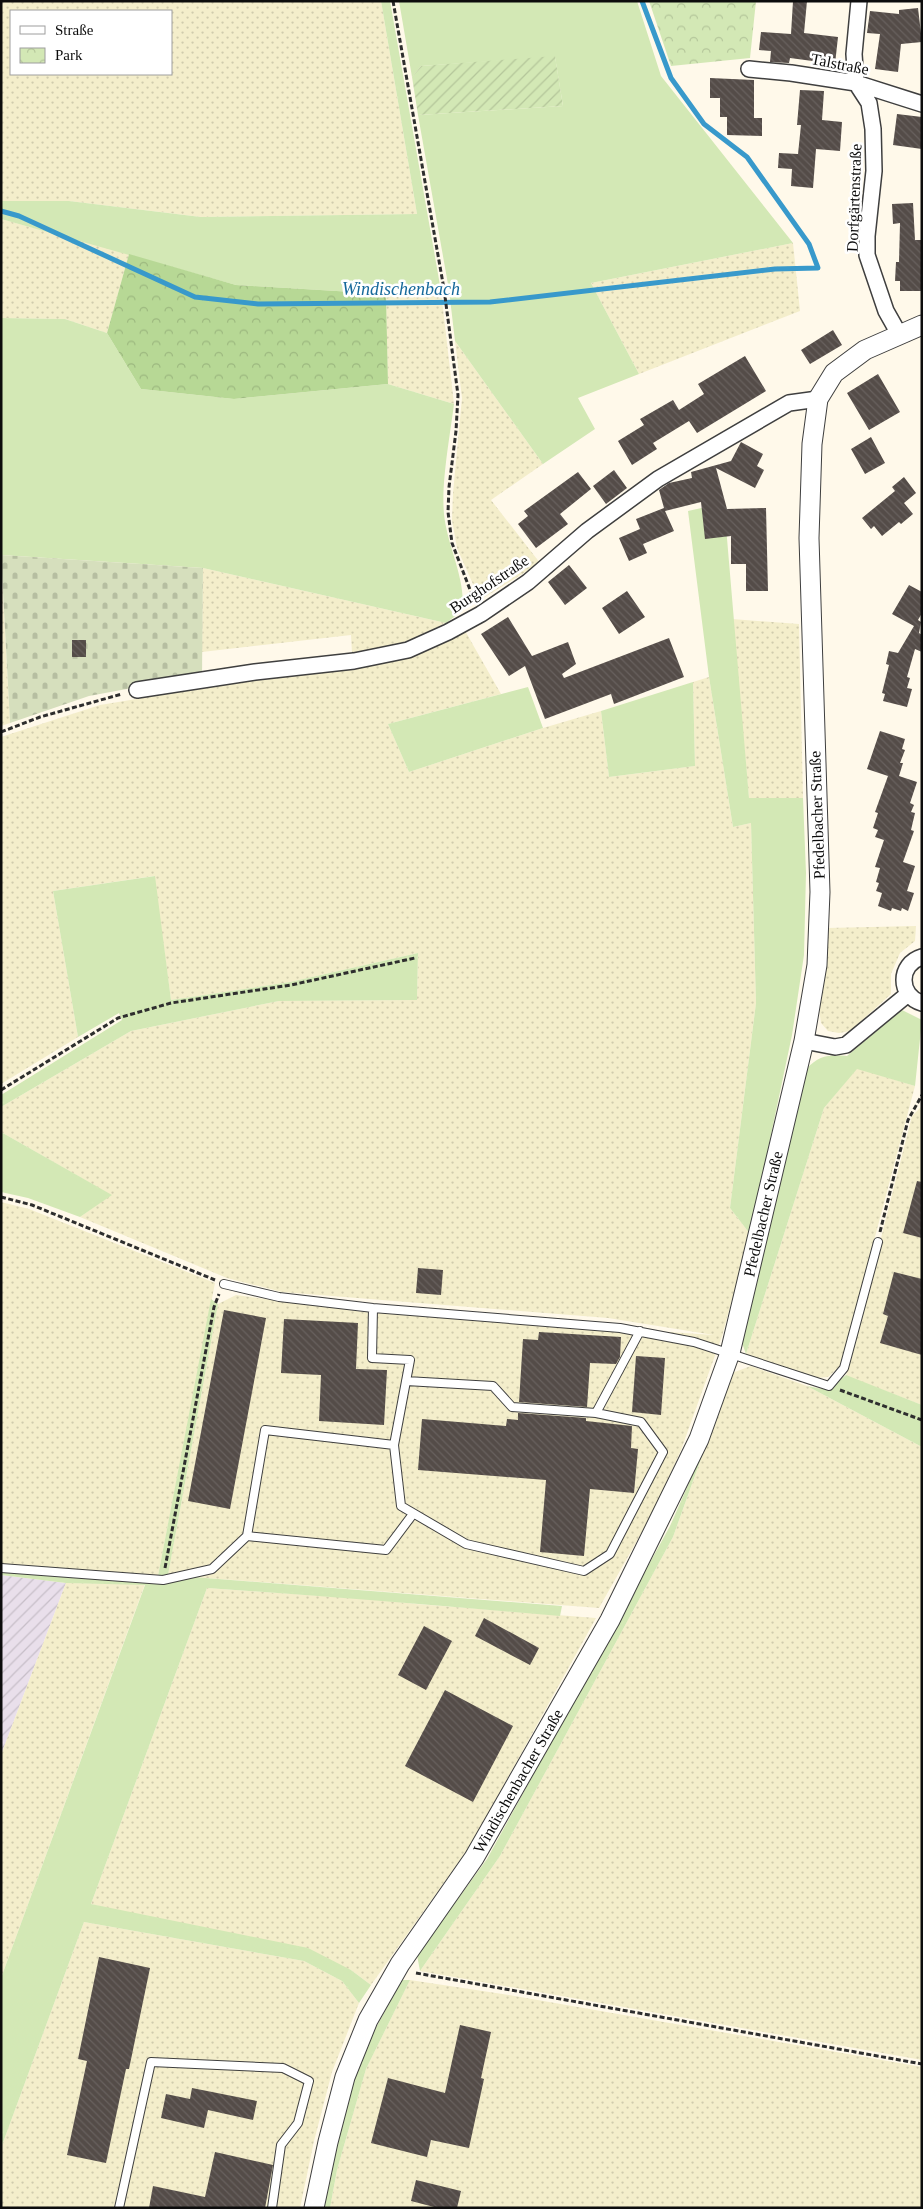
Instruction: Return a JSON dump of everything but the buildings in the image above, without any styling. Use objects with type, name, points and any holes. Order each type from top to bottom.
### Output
[{"type":"street","name":"Dorfgärtenstraße","points":[[859,1],[854,54],[856,83],[869,103],[874,129],[874,171],[867,236],[867,255],[886,311],[899,334]]},
{"type":"street","name":"Talstraße","points":[[748,69],[791,73],[856,83],[922,104]]},
{"type":"street","name":"Pfedelbacher Straße","points":[[730,1353],[804,1040],[817,965],[820,892],[809,538],[812,444],[818,399],[834,374],[865,350],[922,325]]},
{"type":"street","name":"Burghofstraße","points":[[137,690],[255,672],[354,661],[408,650],[448,632],[481,614],[528,582],[586,530],[658,479],[789,403],[818,399]]},
{"type":"street","points":[[922,957],[912,962],[906,969],[904,986],[908,994],[922,1003]]},
{"type":"street","points":[[804,1040],[835,1047],[846,1045],[908,994]]},
{"type":"street","name":"Windischenbacher Straße","points":[[314,2208],[345,2076],[368,2020],[400,1964],[474,1858],[610,1620],[699,1438],[730,1353]]},
{"type":"lane","points":[[224,1284],[279,1296],[373,1308],[640,1331],[694,1342],[829,1386],[844,1368],[878,1242]]},
{"type":"lane","points":[[373,1308],[372,1358],[410,1360],[406,1381],[394,1445],[401,1506],[466,1544],[584,1571],[610,1554],[664,1452],[641,1422],[596,1413],[512,1407],[493,1386],[406,1381]]},
{"type":"lane","points":[[596,1413],[640,1331]]},
{"type":"lane","points":[[1,1568],[163,1580],[212,1569],[247,1536],[265,1430],[394,1445]]},
{"type":"lane","points":[[247,1536],[386,1550],[413,1514]]},
{"type":"lane","points":[[119,2208],[151,2062],[283,2068],[309,2081],[298,2123],[281,2145],[272,2208]]},
{"type":"path","points":[[394,1],[444,289],[458,395],[448,512],[452,543],[466,582],[481,614]]},
{"type":"path","points":[[1,732],[40,717],[137,690]]},
{"type":"path","points":[[1,1090],[118,1018],[171,1003],[291,985],[415,958]]},
{"type":"path","points":[[878,1242],[908,1120],[922,1095]]},
{"type":"path","points":[[1,1197],[32,1205],[224,1284],[214,1307],[163,1580]]},
{"type":"path","points":[[829,1386],[882,1407],[922,1420]]},
{"type":"path","points":[[400,1964],[417,1974],[922,2064]]},
{"type":"shaded area","points":[[1,1],[381,1],[417,214],[201,217],[69,201],[1,201]]},
{"type":"shaded area","points":[[1,219],[129,254],[107,333],[65,319],[1,318]]},
{"type":"shaded area","points":[[793,243],[800,311],[639,374],[591,283]]},
{"type":"shaded area","points":[[441,291],[454,404],[388,384],[386,294]]},
{"type":"shaded area","points":[[455,341],[543,464],[491,500],[540,563],[480,600],[457,548],[452,520],[462,398]]},
{"type":"shaded area","points":[[1,561],[10,723],[1,726]]},
{"type":"shaded area","points":[[203,568],[446,623],[396,646],[352,653],[351,635],[202,652]]},
{"type":"shaded area","points":[[732,619],[799,624],[803,798],[749,798]]},
{"type":"shaded area","points":[[464,629],[501,694],[388,724],[409,772],[601,711],[609,777],[695,766],[693,682],[709,677],[733,827],[751,823],[756,1003],[730,1208],[750,1234],[722,1336],[681,1450],[652,1514],[599,1608],[168,1575],[218,1304],[236,1295],[364,1312],[714,1335],[608,1318],[282,1292],[227,1278],[80,1217],[111,1195],[1,1132],[1,1107],[131,1031],[279,1001],[417,1000],[418,953],[290,982],[171,1000],[154,876],[53,891],[78,1037],[1,1084],[1,737],[100,705],[258,679],[373,665],[406,655]]},
{"type":"shaded area","points":[[916,926],[915,941],[900,953],[891,974],[891,994],[850,1031],[839,1033],[828,1031],[821,1023],[819,1009],[827,928]]},
{"type":"shaded area","points":[[857,1068],[915,1086],[841,1365],[828,1377],[815,1378],[746,1354],[824,1108]]},
{"type":"shaded area","points":[[922,1106],[922,1405],[846,1376],[912,1116]]},
{"type":"shaded area","points":[[1,1202],[29,1209],[215,1283],[158,1576],[1,1564]]},
{"type":"shaded area","points":[[751,1366],[807,1386],[922,1447],[922,2060],[420,1971],[500,1856],[673,1537],[732,1373]]},
{"type":"shaded area","points":[[1,1575],[66,1583],[1,1755]]},
{"type":"shaded area","points":[[66,1583],[145,1584],[1,1978],[1,1755]]},
{"type":"shaded area","points":[[207,1588],[596,1618],[470,1846],[371,1985],[351,1970],[91,1904]]},
{"type":"shaded area","points":[[84,1922],[304,1961],[342,1981],[359,2003],[332,2072],[314,2141],[300,2208],[1,2208],[1,2148]]},
{"type":"shaded area","points":[[410,1980],[509,1995],[922,2067],[922,2208],[330,2208],[337,2170],[366,2069]]},
{"type":"green space","points":[[381,1],[390,1],[441,291],[386,294],[236,285],[1,219],[1,201],[69,201],[201,217],[417,214]]},
{"type":"green space","points":[[399,1],[637,1],[661,76],[793,243],[591,283],[639,374],[578,398],[595,429],[543,464],[455,341],[449,290],[418,115],[563,106],[555,57],[421,66],[412,77]]},
{"type":"green space","points":[[649,1],[756,1],[750,58],[671,66]]},
{"type":"green space","points":[[555,56],[563,106],[418,115],[412,77],[421,66]]},
{"type":"green space","points":[[129,254],[236,285],[386,294],[388,384],[234,399],[141,389],[107,333]]},
{"type":"green space","points":[[1,318],[65,319],[107,333],[141,389],[234,399],[388,384],[454,404],[446,459],[443,502],[446,526],[462,588],[462,611],[446,623],[203,568],[1,555]]},
{"type":"green space","points":[[724,503],[749,798],[803,798],[806,873],[804,955],[792,1035],[750,1234],[730,1208],[756,1003],[751,823],[733,827],[709,677],[688,511]]},
{"type":"green space","points":[[1,555],[203,568],[202,675],[89,696],[10,723]]},
{"type":"green space","points":[[693,682],[695,766],[609,777],[601,711]]},
{"type":"green space","points":[[528,687],[543,728],[409,772],[388,724]]},
{"type":"green space","points":[[155,876],[171,1000],[290,982],[418,953],[417,1000],[279,1001],[131,1031],[1,1107],[1,1095],[122,1020],[119,1013],[78,1037],[53,891]]},
{"type":"green space","points":[[902,1010],[922,1020],[915,1086],[857,1069],[824,1108],[746,1354],[741,1340],[806,1069],[820,1058],[847,1056]]},
{"type":"green space","points":[[1,1132],[112,1195],[80,1217],[28,1198],[1,1192]]},
{"type":"green space","points":[[211,1299],[218,1304],[168,1575],[562,1606],[560,1616],[207,1588],[91,1904],[308,1948],[351,1970],[371,1985],[359,2003],[342,1981],[304,1961],[84,1922],[1,2148],[1,1978],[145,1585],[66,1583],[1,1575],[1,1564],[158,1576]]},
{"type":"green space","points":[[846,1375],[922,1405],[922,1447],[807,1386],[828,1390]]},
{"type":"green space","points":[[707,1442],[673,1537],[500,1856],[420,1971],[417,1955],[487,1859],[670,1526]]},
{"type":"green space","points":[[402,1980],[410,1980],[366,2069],[337,2170],[330,2208],[321,2208],[343,2104],[365,2048]]},
{"type":"waterway","name":"Windischenbach","points":[[1,211],[19,216],[195,297],[258,304],[490,302],[775,269],[818,268],[809,244],[747,157],[704,124],[671,78],[642,1]]}]
